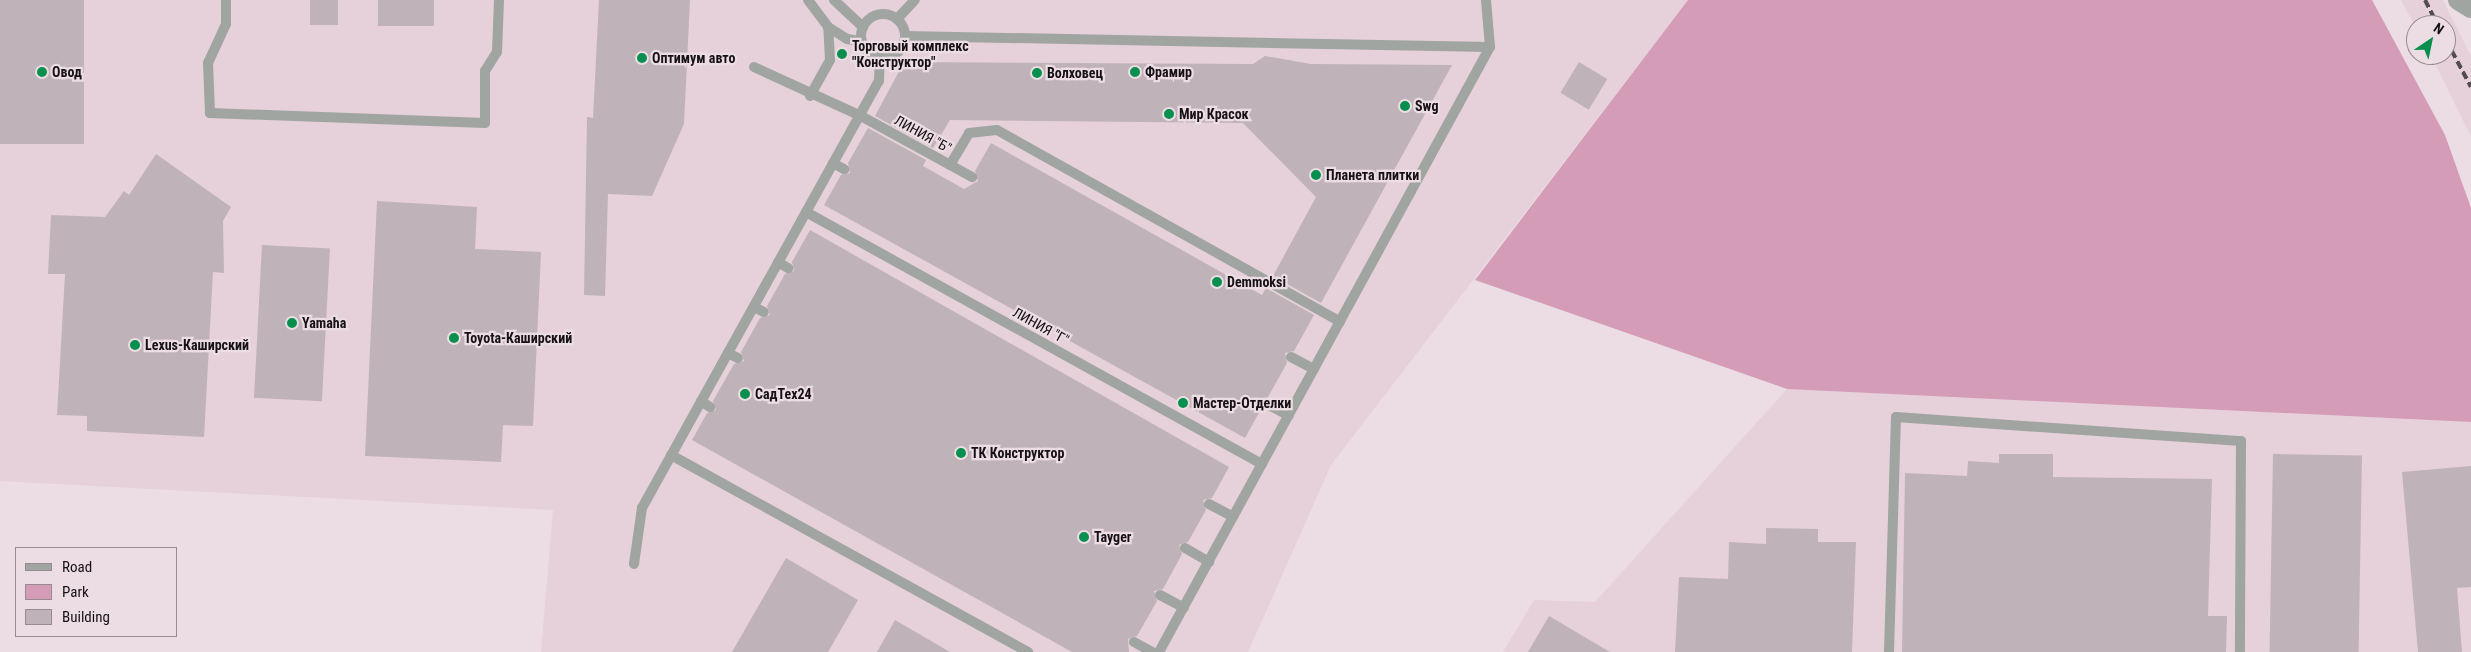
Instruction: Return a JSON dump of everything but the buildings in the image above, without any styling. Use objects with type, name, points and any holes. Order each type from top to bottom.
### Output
[{"type":"street","points":[[2458,0],[2471,8]]},
{"type":"lane","points":[[226,0],[226,24],[208,63],[210,113],[485,123],[485,71],[497,52],[499,0]]},
{"type":"lane","points":[[634,564],[642,508],[671,455],[706,404],[728,352],[879,81],[880,58],[862,41],[847,39],[828,27],[808,0]]},
{"type":"lane","points":[[834,0],[863,27]]},
{"type":"lane","points":[[897,19],[915,0]]},
{"type":"lane","points":[[1159,652],[1490,47],[1486,0]]},
{"type":"lane","points":[[863,27],[883,14],[897,19],[905,36]]},
{"type":"lane","points":[[810,96],[830,60],[828,27]]},
{"type":"lane","points":[[862,41],[863,27]]},
{"type":"lane","points":[[905,36],[1490,47]]},
{"type":"lane","points":[[880,58],[897,53],[905,36]]},
{"type":"lane","name":"ЛИНИЯ \"Б\"","points":[[754,67],[810,96],[861,116],[972,176]]},
{"type":"lane","points":[[950,165],[969,133],[997,130],[1340,322]]},
{"type":"lane","points":[[833,163],[844,169]]},
{"type":"lane","name":"ЛИНИЯ \"Г\"","points":[[806,212],[1262,464]]},
{"type":"lane","points":[[778,262],[788,268]]},
{"type":"lane","points":[[754,307],[764,312]]},
{"type":"lane","points":[[728,352],[738,358]]},
{"type":"lane","points":[[1291,357],[1314,369]]},
{"type":"lane","points":[[1265,403],[1288,416]]},
{"type":"lane","points":[[1889,652],[1896,418],[2241,441],[2240,652]]},
{"type":"lane","points":[[671,455],[1028,652]]},
{"type":"lane","points":[[1209,504],[1233,517]]},
{"type":"lane","points":[[1185,548],[1209,562]]},
{"type":"lane","points":[[1160,595],[1184,608]]},
{"type":"lane","points":[[1134,642],[1152,652]]},
{"type":"shaded area","points":[[0,0],[1688,0],[1331,465],[1248,652],[541,652],[553,510],[0,481]]},
{"type":"shaded area","points":[[2401,0],[2443,0],[2450,15],[2409,15]]},
{"type":"shaded area","points":[[2456,26],[2471,56],[2471,137],[2436,65],[2456,65]]},
{"type":"shaded area","points":[[1787,389],[2471,422],[2471,652],[1503,652],[1534,600],[1595,602]]},
{"type":"green space","points":[[1688,0],[2372,0],[2445,135],[2471,208],[2471,422],[1787,389],[1475,280]]},
{"type":"railway","points":[[2425,0],[2433,15]]},
{"type":"railway","points":[[2456,59],[2471,87]]},
{"type":"place","name":"Торговый комплекс \"Конструктор\"","points":[[842,54]]},
{"type":"place","name":"Оптимум авто","points":[[642,58]]},
{"type":"place","name":"Овод","points":[[42,72]]},
{"type":"place","name":"Фрамир","points":[[1135,72]]},
{"type":"place","name":"Волховец","points":[[1037,73]]},
{"type":"place","name":"Swg","points":[[1405,106]]},
{"type":"place","name":"Мир Красок","points":[[1169,114]]},
{"type":"place","name":"Планета плитки","points":[[1316,175]]},
{"type":"place","name":"Demmoksi","points":[[1217,282]]},
{"type":"place","name":"Yamaha","points":[[292,323]]},
{"type":"place","name":"Toyota-Каширский","points":[[454,338]]},
{"type":"place","name":"Lexus-Каширский","points":[[135,345]]},
{"type":"place","name":"СадТех24","points":[[745,394]]},
{"type":"place","name":"Мастер-Отделки","points":[[1183,403]]},
{"type":"place","name":"ТК Конструктор","points":[[961,453]]},
{"type":"place","name":"Tayger","points":[[1084,537]]}]
